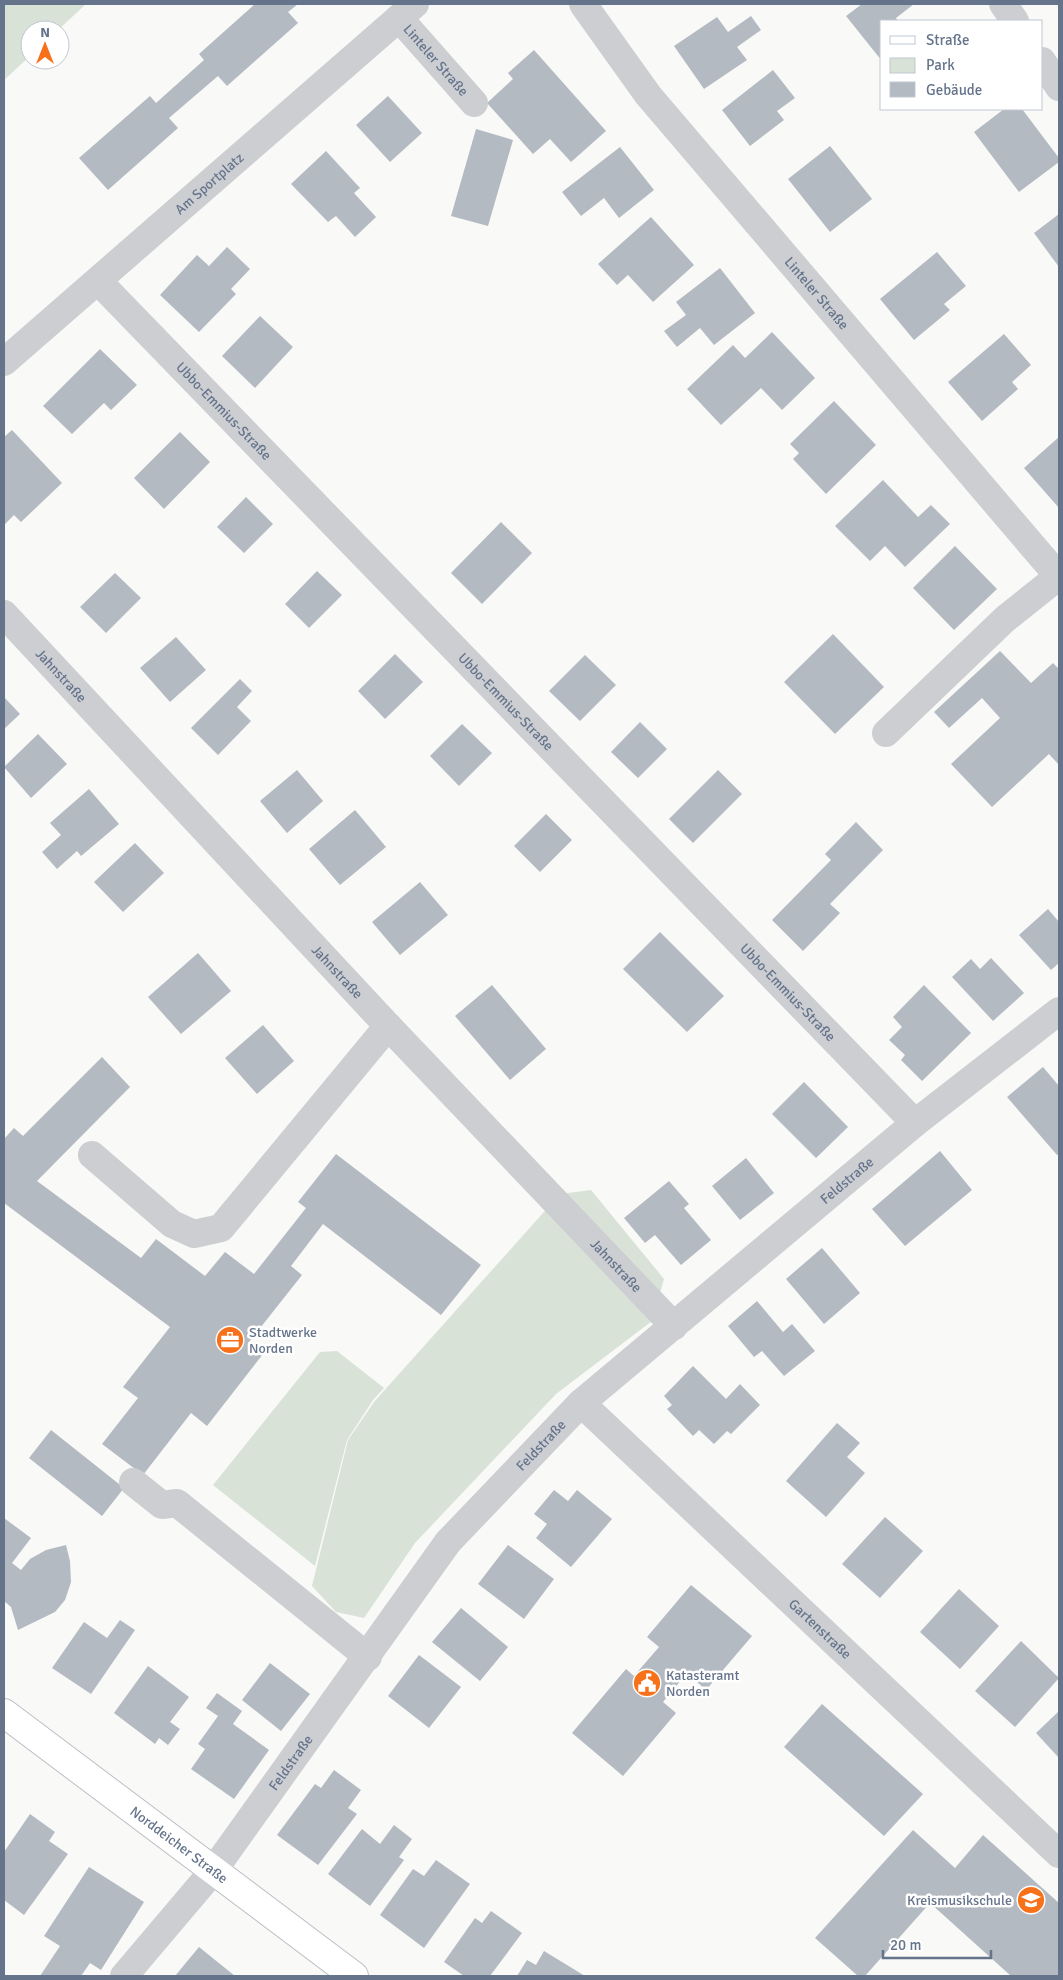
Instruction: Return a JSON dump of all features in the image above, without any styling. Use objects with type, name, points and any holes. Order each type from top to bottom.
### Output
[{"type":"main road","name":"Norddeicher Straße","points":[[4,1713],[354,1976]]},
{"type":"street","name":"Linteler Straße","points":[[583,4],[648,95],[1059,577]]},
{"type":"street","points":[[1003,4],[1014,20]]},
{"type":"street","name":"Linteler Straße","points":[[407,11],[474,103]]},
{"type":"street","name":"Am Sportplatz","points":[[4,362],[407,11]]},
{"type":"street","points":[[1043,63],[1059,87]]},
{"type":"street","name":"Ubbo-Emmius-Straße","points":[[98,281],[916,1123]]},
{"type":"street","points":[[886,733],[1005,619],[1059,577]]},
{"type":"street","name":"Jahnstraße","points":[[4,614],[388,1026],[674,1326]]},
{"type":"street","name":"Feldstraße","points":[[124,1976],[213,1870],[368,1657],[448,1542],[581,1403],[916,1123],[1059,1011]]},
{"type":"street","points":[[92,1155],[172,1224],[194,1234],[221,1228],[388,1026]]},
{"type":"street","name":"Gartenstraße","points":[[581,1403],[1059,1854]]},
{"type":"street","points":[[133,1482],[162,1505],[177,1503],[368,1657]]},
{"type":"green space","points":[[4,4],[86,4],[69,20],[20,20],[20,65],[4,80]]},
{"type":"green space","points":[[591,1190],[664,1279],[652,1321],[556,1394],[415,1543],[364,1618],[336,1612],[312,1586],[348,1440],[374,1402],[560,1194]]},
{"type":"green space","points":[[337,1351],[384,1388],[373,1400],[347,1440],[315,1566],[213,1485],[320,1352]]},
{"type":"building","points":[[255,4],[298,4],[288,12],[298,23],[227,86],[218,76],[169,118],[178,128],[108,190],[79,158],[150,96],[156,103],[204,60],[199,54]]},
{"type":"building","points":[[862,4],[914,4],[896,18],[897,20],[880,20],[880,58],[846,16]]},
{"type":"building","points":[[751,16],[761,30],[737,47],[747,60],[704,89],[674,46],[717,17],[728,32]]},
{"type":"building","points":[[534,50],[606,131],[571,162],[550,139],[533,154],[487,103],[513,79],[508,73]]},
{"type":"building","points":[[773,70],[795,98],[777,111],[784,120],[750,146],[722,110]]},
{"type":"building","points":[[388,96],[422,133],[390,162],[356,125]]},
{"type":"building","points":[[1003,110],[1023,110],[1059,158],[1059,162],[1019,192],[974,132]]},
{"type":"building","points":[[476,129],[513,140],[488,226],[451,216]]},
{"type":"building","points":[[830,146],[872,199],[830,232],[788,179]]},
{"type":"building","points":[[620,147],[654,190],[619,218],[604,198],[581,216],[562,192]]},
{"type":"building","points":[[326,151],[360,188],[354,193],[376,217],[355,237],[336,216],[328,222],[291,184]]},
{"type":"building","points":[[1059,214],[1059,267],[1034,233]]},
{"type":"building","points":[[651,217],[694,265],[653,302],[628,275],[617,285],[598,264]]},
{"type":"building","points":[[227,247],[250,269],[231,289],[236,294],[199,332],[160,295],[197,255],[209,266]]},
{"type":"building","points":[[937,252],[966,286],[944,304],[950,310],[914,340],[880,299]]},
{"type":"building","points":[[720,268],[755,313],[714,345],[700,328],[677,347],[664,331],[686,315],[676,302]]},
{"type":"building","points":[[260,316],[293,347],[255,388],[222,356]]},
{"type":"building","points":[[772,332],[815,378],[782,410],[761,388],[721,425],[687,389],[733,345],[745,358]]},
{"type":"building","points":[[1004,334],[1031,365],[1012,382],[1018,389],[982,421],[948,382]]},
{"type":"building","points":[[100,349],[137,385],[111,410],[104,403],[72,434],[43,406]]},
{"type":"building","points":[[834,401],[876,445],[826,494],[793,459],[799,453],[790,444]]},
{"type":"building","points":[[12,430],[62,483],[21,522],[14,515],[5,524],[4,437]]},
{"type":"building","points":[[180,432],[210,462],[164,509],[134,478]]},
{"type":"building","points":[[1059,437],[1059,508],[1024,468]]},
{"type":"building","points":[[883,480],[918,517],[931,505],[950,524],[905,567],[885,546],[870,561],[835,526]]},
{"type":"building","points":[[246,497],[273,524],[244,553],[217,527]]},
{"type":"building","points":[[501,522],[532,553],[482,604],[451,573]]},
{"type":"building","points":[[955,546],[997,589],[954,630],[913,588]]},
{"type":"building","points":[[317,571],[342,595],[309,628],[285,604]]},
{"type":"building","points":[[115,573],[141,598],[106,633],[80,607]]},
{"type":"building","points":[[833,634],[884,687],[835,734],[784,682]]},
{"type":"building","points":[[176,637],[206,670],[170,702],[140,668]]},
{"type":"building","points":[[1000,651],[1031,683],[1053,663],[1059,669],[1059,765],[1049,754],[992,807],[951,764],[1000,718],[982,698],[949,728],[934,712]]},
{"type":"building","points":[[395,654],[423,682],[385,719],[358,691]]},
{"type":"building","points":[[585,655],[616,685],[580,721],[549,691]]},
{"type":"building","points":[[240,679],[252,691],[237,707],[251,721],[218,755],[191,728]]},
{"type":"building","points":[[4,697],[20,714],[4,729]]},
{"type":"building","points":[[640,722],[667,749],[638,778],[611,752]]},
{"type":"building","points":[[462,724],[492,753],[459,786],[430,756]]},
{"type":"building","points":[[38,734],[67,764],[31,798],[4,767]]},
{"type":"building","points":[[297,770],[323,801],[287,833],[260,801]]},
{"type":"building","points":[[718,770],[742,794],[693,843],[669,819]]},
{"type":"building","points":[[89,789],[119,824],[81,856],[77,851],[57,869],[42,852],[61,835],[50,823]]},
{"type":"building","points":[[355,810],[386,847],[340,885],[309,849]]},
{"type":"building","points":[[546,814],[572,840],[540,872],[514,846]]},
{"type":"building","points":[[856,822],[883,850],[830,904],[840,913],[803,951],[772,920],[831,860],[825,854]]},
{"type":"building","points":[[135,843],[164,873],[123,912],[94,882]]},
{"type":"building","points":[[420,882],[448,915],[400,955],[372,922]]},
{"type":"building","points":[[1048,909],[1059,922],[1059,963],[1051,970],[1019,935]]},
{"type":"building","points":[[660,932],[724,996],[687,1032],[623,969]]},
{"type":"building","points":[[198,953],[231,991],[181,1034],[148,997]]},
{"type":"building","points":[[991,958],[1024,993],[993,1021],[952,977],[971,959],[980,969]]},
{"type":"building","points":[[492,985],[546,1049],[510,1080],[455,1016]]},
{"type":"building","points":[[924,985],[971,1033],[922,1081],[901,1060],[905,1055],[889,1040],[902,1027],[893,1017]]},
{"type":"building","points":[[263,1025],[294,1061],[257,1094],[225,1058]]},
{"type":"building","points":[[102,1057],[130,1087],[37,1181],[141,1258],[156,1239],[205,1276],[225,1252],[254,1274],[306,1208],[298,1202],[336,1154],[481,1265],[441,1315],[323,1224],[291,1266],[302,1275],[249,1342],[263,1354],[207,1426],[191,1413],[143,1475],[102,1444],[138,1398],[123,1387],[170,1327],[4,1203],[4,1139],[14,1128],[23,1136]]},
{"type":"building","points":[[1043,1067],[1059,1086],[1059,1154],[1057,1155],[1007,1097]]},
{"type":"building","points":[[804,1082],[848,1127],[816,1158],[772,1114]]},
{"type":"building","points":[[940,1151],[972,1190],[905,1246],[872,1209]]},
{"type":"building","points":[[746,1158],[774,1193],[740,1220],[712,1186]]},
{"type":"building","points":[[669,1181],[689,1204],[684,1208],[711,1240],[681,1265],[655,1235],[645,1243],[624,1218]]},
{"type":"building","points":[[822,1248],[860,1293],[824,1324],[786,1279]]},
{"type":"building","points":[[757,1301],[783,1332],[792,1324],[815,1351],[784,1376],[762,1351],[754,1357],[728,1326]]},
{"type":"building","points":[[693,1366],[726,1399],[740,1384],[760,1405],[731,1434],[727,1431],[714,1444],[699,1430],[693,1436],[667,1409],[672,1405],[664,1396]]},
{"type":"building","points":[[837,1423],[860,1443],[847,1457],[865,1473],[826,1517],[786,1481]]},
{"type":"building","points":[[51,1430],[124,1488],[102,1516],[29,1458]]},
{"type":"building","points":[[554,1490],[568,1501],[577,1490],[612,1519],[571,1567],[536,1538],[547,1524],[534,1514]]},
{"type":"building","points":[[885,1517],[923,1551],[880,1598],[842,1564]]},
{"type":"building","points":[[4,1518],[31,1538],[12,1563],[21,1570],[30,1559],[46,1550],[66,1545],[70,1561],[71,1582],[65,1600],[55,1612],[18,1630],[11,1607],[4,1601]]},
{"type":"building","points":[[508,1545],[554,1579],[524,1619],[478,1584]]},
{"type":"building","name":"Katasteramt Norden","points":[[691,1585],[752,1636],[706,1690],[687,1673],[663,1702],[676,1713],[623,1776],[572,1733],[626,1669],[634,1676],[659,1647],[647,1637]]},
{"type":"building","points":[[959,1589],[999,1626],[960,1669],[920,1632]]},
{"type":"building","points":[[461,1608],[508,1647],[480,1681],[432,1642]]},
{"type":"building","points":[[120,1620],[135,1630],[91,1694],[52,1668],[84,1622],[107,1638]]},
{"type":"building","points":[[1021,1641],[1059,1678],[1015,1727],[975,1691]]},
{"type":"building","points":[[419,1655],[461,1687],[429,1728],[388,1696]]},
{"type":"building","points":[[270,1663],[310,1694],[281,1731],[242,1700]]},
{"type":"building","points":[[148,1666],[189,1697],[170,1722],[180,1729],[168,1745],[159,1738],[155,1744],[114,1713]]},
{"type":"building","points":[[217,1693],[242,1711],[233,1724],[269,1750],[234,1799],[191,1769],[205,1749],[198,1744],[218,1716],[206,1708]]},
{"type":"building","points":[[822,1704],[923,1794],[884,1836],[784,1747]]},
{"type":"building","points":[[1059,1711],[1059,1758],[1036,1733]]},
{"type":"building","points":[[334,1770],[361,1790],[348,1808],[357,1814],[318,1865],[277,1835],[315,1784],[321,1788]]},
{"type":"building","points":[[30,1814],[55,1832],[49,1841],[68,1854],[24,1915],[4,1900],[4,1852]]},
{"type":"building","points":[[394,1825],[412,1839],[399,1857],[404,1860],[370,1906],[328,1874],[362,1829],[380,1844]]},
{"type":"building","points":[[913,1830],[955,1868],[983,1835],[1059,1903],[1059,1976],[1011,1976],[930,1903],[865,1976],[858,1976],[815,1938]]},
{"type":"building","points":[[436,1860],[470,1884],[424,1948],[380,1915],[413,1869],[424,1876]]},
{"type":"building","points":[[89,1867],[144,1902],[101,1970],[90,1963],[81,1976],[40,1976],[60,1946],[44,1936]]},
{"type":"building","points":[[491,1911],[522,1933],[490,1976],[464,1976],[444,1962],[475,1918],[482,1923]]},
{"type":"building","points":[[199,1947],[235,1976],[175,1976]]},
{"type":"building","points":[[544,1951],[585,1976],[517,1976],[527,1960],[536,1965]]},
{"type":"place","name":"Stadtwerke Norden","points":[[230,1340]]},
{"type":"place","name":"Katasteramt Norden","points":[[647,1683]]},
{"type":"place","name":"Kreismusikschule","points":[[1031,1900]]}]
